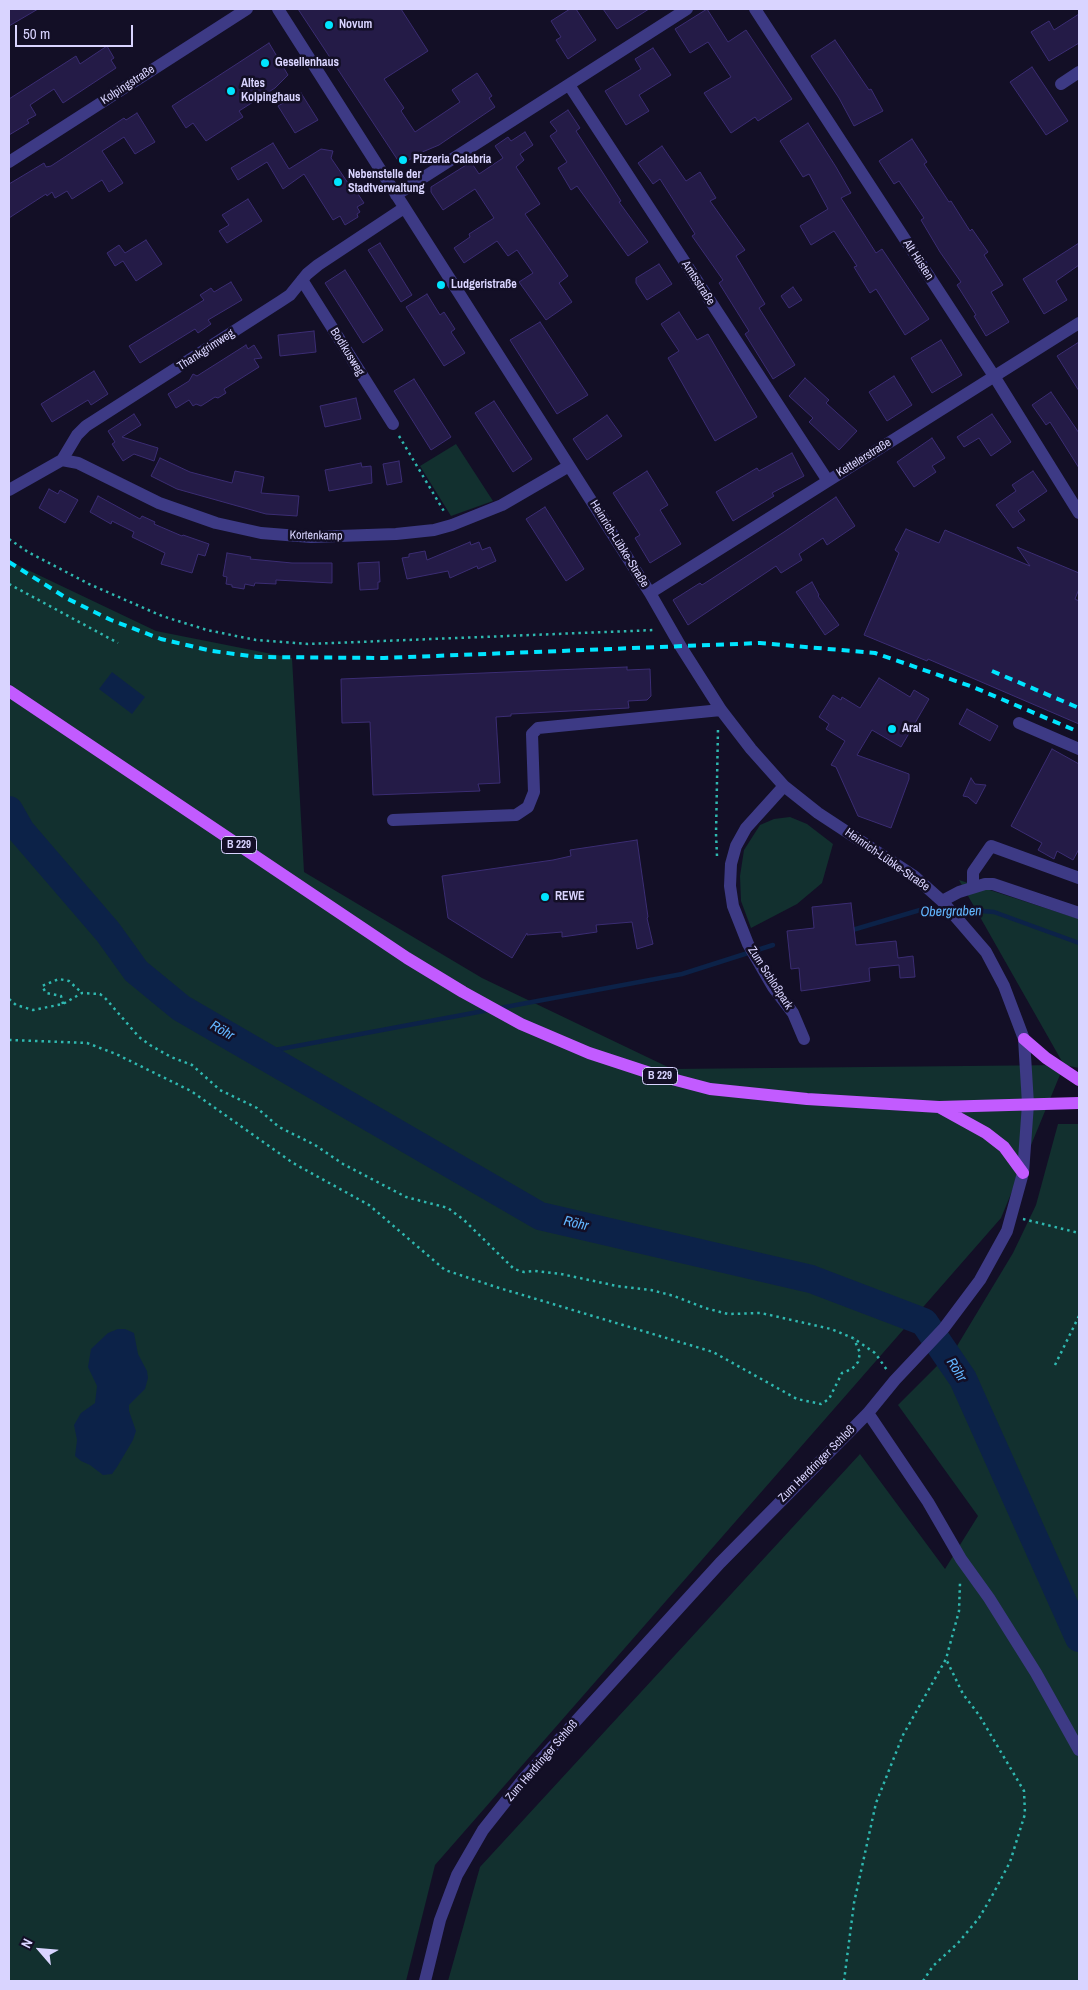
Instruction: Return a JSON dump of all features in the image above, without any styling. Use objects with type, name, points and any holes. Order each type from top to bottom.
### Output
[{"type":"main road","name":"B 229","points":[[13,694],[400,953],[462,992],[521,1024],[589,1053],[653,1074],[710,1089],[807,1099],[939,1107],[1079,1103]]},
{"type":"main road","points":[[1024,1039],[1054,1064],[1079,1080]]},
{"type":"main road","points":[[939,1107],[986,1132],[1004,1147],[1023,1173]]},
{"type":"street","name":"Kolpingstraße","points":[[9,162],[247,9]]},
{"type":"street","name":"Heinrich-Lübke-Straße","points":[[278,9],[650,593],[670,630],[721,710],[751,749],[784,786],[818,813],[914,876],[942,901],[959,892],[985,884],[999,886],[1079,913]]},
{"type":"street","points":[[396,195],[687,9]]},
{"type":"street","name":"Alt Hüsten","points":[[755,9],[994,376],[1079,513]]},
{"type":"street","points":[[1061,84],[1079,72]]},
{"type":"street","name":"Amtsstraße","points":[[569,85],[828,481]]},
{"type":"street","name":"Thankgrimweg","points":[[9,490],[62,460],[77,435],[86,426],[290,295],[318,265],[404,208]]},
{"type":"street","name":"Bodikusweg","points":[[302,280],[393,424]]},
{"type":"street","name":"Kettelerstraße","points":[[650,593],[1079,322]]},
{"type":"street","name":"Kortenkamp","points":[[62,460],[78,463],[142,495],[216,523],[261,533],[311,537],[357,536],[421,531],[452,525],[502,505],[569,466]]},
{"type":"street","points":[[393,820],[516,815],[528,807],[534,792],[532,734],[538,728],[721,710]]},
{"type":"street","points":[[1019,723],[1079,749]]},
{"type":"street","name":"Zum Schloßpark","points":[[784,786],[746,828],[736,846],[731,864],[730,886],[733,906],[748,944],[773,987],[793,1013],[804,1039]]},
{"type":"street","points":[[973,887],[974,872],[991,846],[1079,878]]},
{"type":"street","name":"Zum Herdringer Schloß","points":[[425,1981],[440,1920],[457,1875],[482,1830],[525,1777],[720,1563],[868,1413],[894,1380],[944,1328],[980,1280],[1007,1231],[1023,1173],[1028,1104],[1024,1039],[1014,1010],[986,952],[942,901]]},
{"type":"street","points":[[868,1413],[928,1502],[961,1559],[989,1598],[1036,1673],[1079,1750]]},
{"type":"path","points":[[393,424],[452,525]]},
{"type":"path","points":[[9,539],[28,552],[89,584],[162,616],[208,630],[256,640],[308,644],[670,630]]},
{"type":"path","points":[[9,584],[118,642]]},
{"type":"path","points":[[718,862],[716,834],[718,730],[721,710]]},
{"type":"path","points":[[63,1004],[61,996],[46,992],[42,986],[59,979],[69,981],[82,993]]},
{"type":"path","points":[[9,999],[16,1005],[32,1010],[63,1004],[82,993],[100,994],[139,1037],[160,1051],[192,1065],[220,1090],[257,1108],[279,1127],[315,1145],[343,1164],[406,1197],[448,1208],[497,1251],[514,1269],[524,1272],[535,1271],[560,1274],[617,1286],[650,1290],[728,1314],[761,1313],[775,1315],[794,1322],[831,1329],[854,1338],[875,1353],[894,1380]]},
{"type":"path","points":[[9,1040],[87,1043],[116,1054],[190,1091],[293,1163],[369,1204],[445,1270],[713,1352],[798,1399],[821,1404],[829,1400],[842,1374],[852,1369],[858,1362],[860,1353],[854,1338]]},
{"type":"path","points":[[1012,1216],[1079,1233]]},
{"type":"path","points":[[1055,1365],[1079,1316]]},
{"type":"path","points":[[844,1981],[854,1903],[876,1802],[903,1735],[946,1659],[959,1611],[961,1559]]},
{"type":"path","points":[[923,1981],[933,1966],[958,1943],[979,1918],[1010,1862],[1025,1814],[1024,1791],[980,1715],[963,1694],[946,1659]]},
{"type":"green space","points":[[456,444],[493,501],[451,516],[420,466]]},
{"type":"green space","points":[[9,561],[156,631],[292,658],[304,872],[482,978],[672,1069],[1064,1065],[1001,1218],[435,1865],[406,1981],[9,1981]]},
{"type":"green space","points":[[790,817],[807,824],[833,844],[822,883],[797,904],[751,928],[741,901],[740,876],[744,850],[760,825],[774,819]]},
{"type":"green space","points":[[959,880],[1079,919],[1079,1068],[1064,1065]]},
{"type":"green space","points":[[1058,1124],[1079,1124],[1079,1981],[448,1981],[480,1867],[860,1454],[945,1569],[978,1516],[898,1405],[957,1346],[1013,1253],[1036,1205]]},
{"type":"water","points":[[112,672],[145,697],[132,714],[99,689]]},
{"type":"water","points":[[118,1329],[125,1329],[134,1333],[138,1354],[147,1371],[148,1378],[145,1389],[129,1405],[129,1411],[136,1431],[133,1440],[112,1474],[103,1475],[75,1456],[77,1440],[74,1425],[81,1413],[95,1403],[97,1386],[88,1367],[91,1349],[108,1333]]},
{"type":"building","points":[[9,9],[38,9],[9,26]]},
{"type":"building","points":[[298,9],[401,9],[428,51],[384,79],[404,108],[401,111],[415,132],[460,102],[452,90],[477,73],[492,96],[489,98],[495,107],[439,145],[420,153],[401,165]]},
{"type":"building","points":[[570,9],[576,9],[596,40],[568,59],[556,40],[561,37],[551,21]]},
{"type":"building","points":[[603,9],[649,9],[617,29]]},
{"type":"building","points":[[707,9],[728,42],[746,30],[792,99],[758,121],[755,117],[731,133],[704,93],[731,77],[708,42],[690,53],[675,29]]},
{"type":"building","points":[[1079,14],[1079,43],[1049,61],[1031,32],[1049,21],[1054,30]]},
{"type":"building","points":[[835,40],[869,90],[871,89],[883,111],[854,126],[839,98],[811,56]]},
{"type":"building","name":"Altes Kolpinghaus","points":[[269,43],[288,75],[275,88],[239,111],[243,117],[206,141],[193,123],[186,128],[172,106]]},
{"type":"building","points":[[107,46],[114,58],[111,60],[116,68],[63,103],[54,89],[30,105],[36,115],[27,120],[29,123],[9,135],[9,99],[76,56],[80,64]]},
{"type":"building","points":[[653,48],[671,75],[639,95],[649,111],[626,125],[605,91],[641,69],[635,59]]},
{"type":"building","points":[[1032,67],[1068,121],[1046,135],[1010,82]]},
{"type":"building","points":[[301,93],[318,120],[295,133],[278,106]]},
{"type":"building","points":[[568,110],[580,128],[576,131],[621,201],[619,202],[648,242],[628,256],[577,186],[571,190],[558,168],[567,162],[550,136],[557,131],[550,122]]},
{"type":"building","points":[[137,113],[155,142],[135,154],[124,137],[102,151],[123,183],[109,192],[102,180],[72,199],[67,191],[55,198],[52,192],[9,218],[9,184],[44,163],[46,167],[51,166],[124,118],[126,120]]},
{"type":"building","points":[[808,123],[851,193],[841,198],[876,253],[882,249],[929,319],[905,335],[876,289],[870,293],[854,267],[857,266],[834,231],[811,245],[800,226],[828,209],[809,174],[803,177],[780,141]]},
{"type":"building","points":[[525,132],[533,145],[520,154],[524,160],[516,167],[540,204],[525,214],[568,276],[559,283],[572,302],[546,320],[519,282],[533,273],[517,250],[508,256],[497,241],[464,263],[454,248],[470,237],[469,234],[494,218],[475,189],[443,210],[431,192],[431,187],[471,162],[479,174],[503,158],[495,146],[508,137],[511,141]]},
{"type":"building","points":[[912,139],[927,162],[924,164],[949,202],[951,201],[970,231],[972,229],[988,252],[984,255],[1003,285],[991,292],[1009,322],[986,336],[974,316],[976,315],[957,285],[961,282],[921,220],[924,218],[899,181],[894,184],[879,161]]},
{"type":"building","points":[[273,143],[289,169],[321,149],[333,151],[331,158],[364,203],[357,207],[360,212],[357,214],[358,217],[345,225],[340,216],[333,220],[304,174],[283,189],[267,162],[238,180],[231,168]]},
{"type":"building","points":[[662,146],[686,181],[700,172],[716,198],[710,201],[745,250],[736,256],[765,304],[759,308],[795,365],[773,379],[745,334],[749,331],[719,283],[723,280],[692,236],[695,234],[660,179],[653,184],[638,163]]},
{"type":"building","points":[[248,199],[262,221],[227,243],[219,231],[229,225],[222,215]]},
{"type":"building","points":[[146,240],[162,264],[136,281],[123,261],[115,266],[107,253],[119,245],[125,253]]},
{"type":"building","points":[[380,243],[412,295],[401,302],[368,250]]},
{"type":"building","points":[[1079,243],[1079,265],[1056,281],[1067,300],[1044,314],[1023,279]]},
{"type":"building","points":[[659,264],[672,284],[647,300],[636,283],[636,278]]},
{"type":"building","points":[[345,270],[383,330],[363,343],[325,283]]},
{"type":"building","points":[[231,282],[242,300],[208,320],[211,324],[198,333],[195,329],[140,363],[129,346],[204,300],[200,295],[211,288],[214,292]]},
{"type":"building","points":[[793,287],[802,300],[789,308],[781,296]]},
{"type":"building","points":[[427,294],[440,315],[444,312],[455,329],[451,332],[465,353],[444,366],[406,307]]},
{"type":"building","points":[[679,312],[697,340],[708,334],[757,417],[715,441],[668,358],[679,351],[661,324]]},
{"type":"building","points":[[540,322],[588,395],[557,414],[510,340]]},
{"type":"building","points":[[314,331],[316,352],[280,356],[278,335]]},
{"type":"building","points":[[941,340],[962,375],[932,393],[911,358]]},
{"type":"building","points":[[1079,342],[1079,391],[1057,356]]},
{"type":"building","points":[[246,345],[248,349],[254,345],[262,358],[254,359],[259,367],[224,389],[226,393],[218,398],[215,397],[201,406],[196,404],[193,406],[189,400],[176,408],[168,394],[189,381],[193,374],[197,376]]},
{"type":"building","points":[[94,371],[108,394],[91,405],[88,400],[52,422],[41,404]]},
{"type":"building","points":[[894,376],[912,405],[887,421],[869,392]]},
{"type":"building","points":[[805,378],[829,400],[826,403],[857,431],[839,450],[809,422],[813,418],[789,396]]},
{"type":"building","points":[[414,379],[451,437],[431,450],[394,391]]},
{"type":"building","points":[[1051,392],[1079,433],[1079,468],[1050,422],[1046,425],[1032,405]]},
{"type":"building","points":[[356,398],[361,419],[325,427],[320,406]]},
{"type":"building","points":[[494,401],[532,459],[513,472],[475,413]]},
{"type":"building","points":[[134,414],[141,425],[122,437],[158,448],[154,461],[134,454],[123,461],[112,444],[115,442],[108,431]]},
{"type":"building","points":[[992,414],[1011,442],[991,456],[979,438],[964,447],[957,437]]},
{"type":"building","points":[[607,415],[622,436],[587,460],[573,439]]},
{"type":"building","points":[[932,438],[945,458],[932,466],[936,472],[914,487],[897,462]]},
{"type":"building","points":[[792,453],[804,476],[772,493],[774,496],[733,521],[716,492],[757,468],[759,471]]},
{"type":"building","points":[[160,458],[190,472],[232,483],[235,471],[264,477],[261,493],[299,496],[297,516],[266,514],[177,489],[151,476]]},
{"type":"building","points":[[399,461],[402,482],[387,485],[383,464]]},
{"type":"building","points":[[361,463],[362,467],[371,466],[372,483],[329,491],[325,470]]},
{"type":"building","points":[[647,471],[668,505],[660,510],[681,544],[650,563],[635,538],[640,535],[613,493]]},
{"type":"building","points":[[1033,471],[1047,491],[1018,511],[1025,520],[1013,528],[996,505],[1016,491],[1012,485]]},
{"type":"building","points":[[49,489],[58,494],[60,490],[78,500],[65,523],[39,508]]},
{"type":"building","points":[[98,496],[140,519],[142,516],[155,522],[154,524],[182,536],[209,544],[205,556],[198,554],[192,573],[161,564],[165,553],[132,537],[134,532],[112,521],[111,524],[90,512]]},
{"type":"building","points":[[836,497],[855,526],[827,545],[823,538],[799,554],[802,560],[781,573],[776,566],[688,625],[673,600],[700,583],[702,585]]},
{"type":"building","points":[[545,507],[584,569],[566,581],[526,519]]},
{"type":"building","points":[[906,529],[939,543],[945,530],[1030,566],[1017,547],[1079,573],[1079,589],[1075,599],[1079,601],[1079,724],[928,659],[927,661],[864,635],[899,553],[895,550]]},
{"type":"building","points":[[470,542],[471,545],[479,542],[482,550],[490,547],[496,561],[478,569],[477,566],[450,578],[448,571],[407,579],[402,558],[409,557],[409,554],[425,551],[427,560]]},
{"type":"building","points":[[227,553],[251,557],[250,559],[292,563],[332,563],[332,583],[276,580],[276,584],[255,583],[254,586],[245,584],[244,589],[232,587],[232,585],[226,584],[227,577],[223,576]]},
{"type":"building","points":[[379,562],[380,582],[378,582],[378,589],[360,590],[358,563]]},
{"type":"building","points":[[812,582],[818,596],[839,625],[825,635],[796,592]]},
{"type":"building","points":[[627,667],[627,670],[650,669],[651,696],[647,700],[628,701],[629,708],[511,714],[511,716],[496,717],[500,783],[478,784],[480,791],[373,795],[370,722],[342,723],[341,679]]},
{"type":"building","points":[[879,678],[910,697],[914,690],[929,699],[901,747],[872,730],[857,755],[909,774],[909,779],[891,828],[858,816],[836,767],[831,765],[845,741],[826,729],[829,724],[819,717],[833,695],[841,700],[842,697],[860,708]]},
{"type":"building","points":[[967,709],[998,726],[990,741],[959,724]]},
{"type":"building","points":[[1052,749],[1079,764],[1079,849],[1073,860],[1057,851],[1054,859],[1038,850],[1042,843],[1011,826]]},
{"type":"building","points":[[971,778],[975,784],[986,785],[976,804],[968,797],[963,796]]},
{"type":"building","name":"REWE","points":[[637,840],[647,918],[653,944],[637,949],[632,922],[596,925],[597,932],[562,937],[562,932],[527,935],[527,933],[512,958],[448,918],[442,876],[553,860],[571,856],[570,850]]},
{"type":"building","points":[[851,903],[856,945],[896,941],[898,958],[913,956],[915,977],[900,978],[899,965],[869,968],[870,981],[801,991],[799,968],[791,969],[787,931],[814,928],[812,907]]},
{"type":"waterway","name":"Röhr","points":[[9,810],[21,831],[108,932],[136,971],[181,1008],[540,1216],[811,1279],[924,1322],[963,1379],[1079,1638]]},
{"type":"waterway","points":[[9,838],[21,831]]},
{"type":"waterway","name":"Obergraben","points":[[849,931],[920,910],[958,909],[994,912],[1079,943]]},
{"type":"waterway","points":[[500,1008],[682,974],[773,945]]},
{"type":"waterway","points":[[259,1053],[489,1010]]},
{"type":"railway","points":[[9,562],[68,599],[111,620],[161,639],[212,651],[258,657],[384,658],[760,643],[875,653],[973,687],[1079,732]]},
{"type":"railway","points":[[992,671],[1079,708]]},
{"type":"place","name":"Novum","points":[[329,25]]},
{"type":"place","name":"Gesellenhaus","points":[[265,63]]},
{"type":"place","name":"Altes Kolpinghaus","points":[[231,91]]},
{"type":"place","name":"Pizzeria Calabria","points":[[403,160]]},
{"type":"place","name":"Nebenstelle der Stadtverwaltung","points":[[338,182]]},
{"type":"place","name":"Ludgeristraße","points":[[441,285]]},
{"type":"place","name":"Aral","points":[[892,729]]},
{"type":"place","name":"REWE","points":[[545,897]]}]
